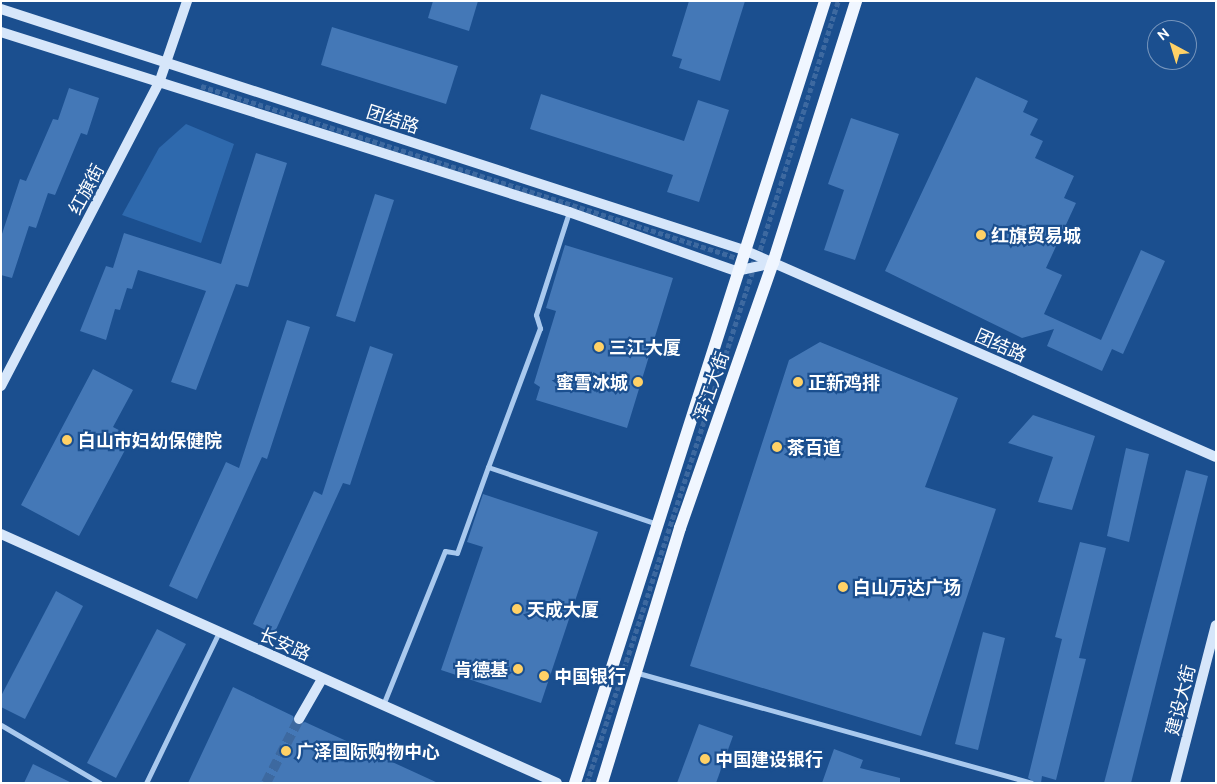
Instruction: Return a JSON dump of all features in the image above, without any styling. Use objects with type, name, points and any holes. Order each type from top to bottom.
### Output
[{"type":"main road","name":"浑江大街","points":[[574,783],[654,524],[825,1]]},
{"type":"main road","name":"浑江大街","points":[[602,783],[638,673],[680,528],[773,263],[856,1]]},
{"type":"street","name":"红旗街","points":[[1,386],[159,83],[187,1]]},
{"type":"street","name":"团结路","points":[[1,9],[744,250],[1216,457]]},
{"type":"street","name":"团结路","points":[[1,32],[569,212],[736,271]]},
{"type":"street","points":[[383,705],[445,551],[458,553],[540,328],[536,316],[569,212]]},
{"type":"street","points":[[736,271],[773,263]]},
{"type":"street","points":[[488,468],[654,524]]},
{"type":"street","name":"长安路","points":[[1,534],[557,783]]},
{"type":"street","name":"建设大街","points":[[1176,783],[1216,625]]},
{"type":"street","points":[[146,783],[219,632]]},
{"type":"street","points":[[638,673],[1031,783]]},
{"type":"street","points":[[299,719],[322,679]]},
{"type":"street","points":[[1,725],[100,783]]},
{"type":"shaded area","points":[[186,124],[234,144],[201,243],[122,215],[159,148]]},
{"type":"building","points":[[433,1],[478,1],[469,31],[428,18]]},
{"type":"building","points":[[689,1],[745,1],[720,81],[679,68],[682,59],[672,56]]},
{"type":"building","points":[[332,27],[458,66],[446,104],[321,65]]},
{"type":"building","name":"红旗贸易城","points":[[976,77],[1028,101],[1023,112],[1038,119],[1030,135],[1043,141],[1035,158],[1074,176],[1064,198],[1076,203],[1046,268],[1062,275],[1044,314],[1101,340],[1141,250],[1165,261],[1123,354],[1112,349],[1102,371],[1047,346],[1054,329],[1022,338],[885,271]]},
{"type":"building","points":[[69,88],[99,98],[87,135],[81,133],[55,195],[48,193],[36,228],[29,226],[12,278],[1,275],[1,237],[20,179],[26,181],[53,119],[58,120]]},
{"type":"building","points":[[541,94],[684,141],[698,100],[729,110],[699,202],[667,192],[673,175],[530,129]]},
{"type":"building","points":[[851,118],[899,134],[855,260],[824,250],[844,190],[828,184]]},
{"type":"building","points":[[256,153],[287,163],[248,287],[236,284],[196,390],[171,382],[206,291],[138,270],[132,289],[127,288],[120,310],[115,309],[106,340],[80,331],[106,266],[113,268],[124,233],[221,264]]},
{"type":"building","points":[[375,194],[394,200],[355,322],[336,316]]},
{"type":"building","name":"三江大厦","points":[[565,245],[673,278],[627,428],[536,400],[540,387],[534,383],[556,311],[546,308]]},
{"type":"building","points":[[287,320],[310,327],[267,459],[262,457],[197,599],[169,586],[226,462],[239,468]]},
{"type":"building","name":"白山万达广场","points":[[820,342],[958,398],[925,487],[996,509],[921,736],[690,666],[789,360]]},
{"type":"building","points":[[370,346],[393,354],[350,485],[343,483],[274,634],[253,624],[314,491],[322,495]]},
{"type":"building","points":[[93,369],[133,390],[113,427],[132,437],[79,536],[21,505]]},
{"type":"building","points":[[1033,415],[1095,436],[1072,510],[1038,502],[1053,457],[1008,443]]},
{"type":"building","points":[[1126,448],[1149,454],[1129,542],[1107,536]]},
{"type":"building","points":[[1186,470],[1208,476],[1131,783],[1104,783]]},
{"type":"building","name":"天成大厦","points":[[483,494],[598,532],[541,703],[441,670],[483,547],[467,542]]},
{"type":"building","points":[[1080,542],[1106,548],[1079,658],[1086,659],[1056,780],[1042,776],[1041,783],[1035,783],[1028,778],[1062,639],[1055,637]]},
{"type":"building","points":[[56,591],[83,606],[25,719],[1,707],[1,696]]},
{"type":"building","points":[[157,629],[186,644],[116,778],[87,763]]},
{"type":"building","points":[[983,632],[1005,638],[978,750],[955,744]]},
{"type":"building","name":"广泽国际购物中心","points":[[233,687],[293,716],[296,725],[305,722],[438,783],[188,783]]},
{"type":"building","name":"中国建设银行","points":[[699,724],[733,736],[716,783],[677,783]]},
{"type":"building","points":[[834,749],[863,760],[860,768],[900,778],[900,783],[822,783]]},
{"type":"building","points":[[33,764],[72,783],[24,783]]},
{"type":"tunnel","points":[[758,257],[838,1]]},
{"type":"tunnel","points":[[201,86],[756,264]]},
{"type":"tunnel","points":[[587,783],[754,267]]},
{"type":"tunnel","points":[[266,783],[299,719]]},
{"type":"place","name":"红旗贸易城","points":[[981,235]]},
{"type":"place","name":"三江大厦","points":[[599,347]]},
{"type":"place","name":"蜜雪冰城","points":[[638,382]]},
{"type":"place","name":"正新鸡排","points":[[798,382]]},
{"type":"place","name":"白山市妇幼保健院","points":[[67,440]]},
{"type":"place","name":"茶百道","points":[[777,447]]},
{"type":"place","name":"白山万达广场","points":[[843,587]]},
{"type":"place","name":"天成大厦","points":[[517,609]]},
{"type":"place","name":"肯德基","points":[[518,669]]},
{"type":"place","name":"中国银行","points":[[544,676]]},
{"type":"place","name":"广泽国际购物中心","points":[[286,751]]},
{"type":"place","name":"中国建设银行","points":[[705,759]]}]
